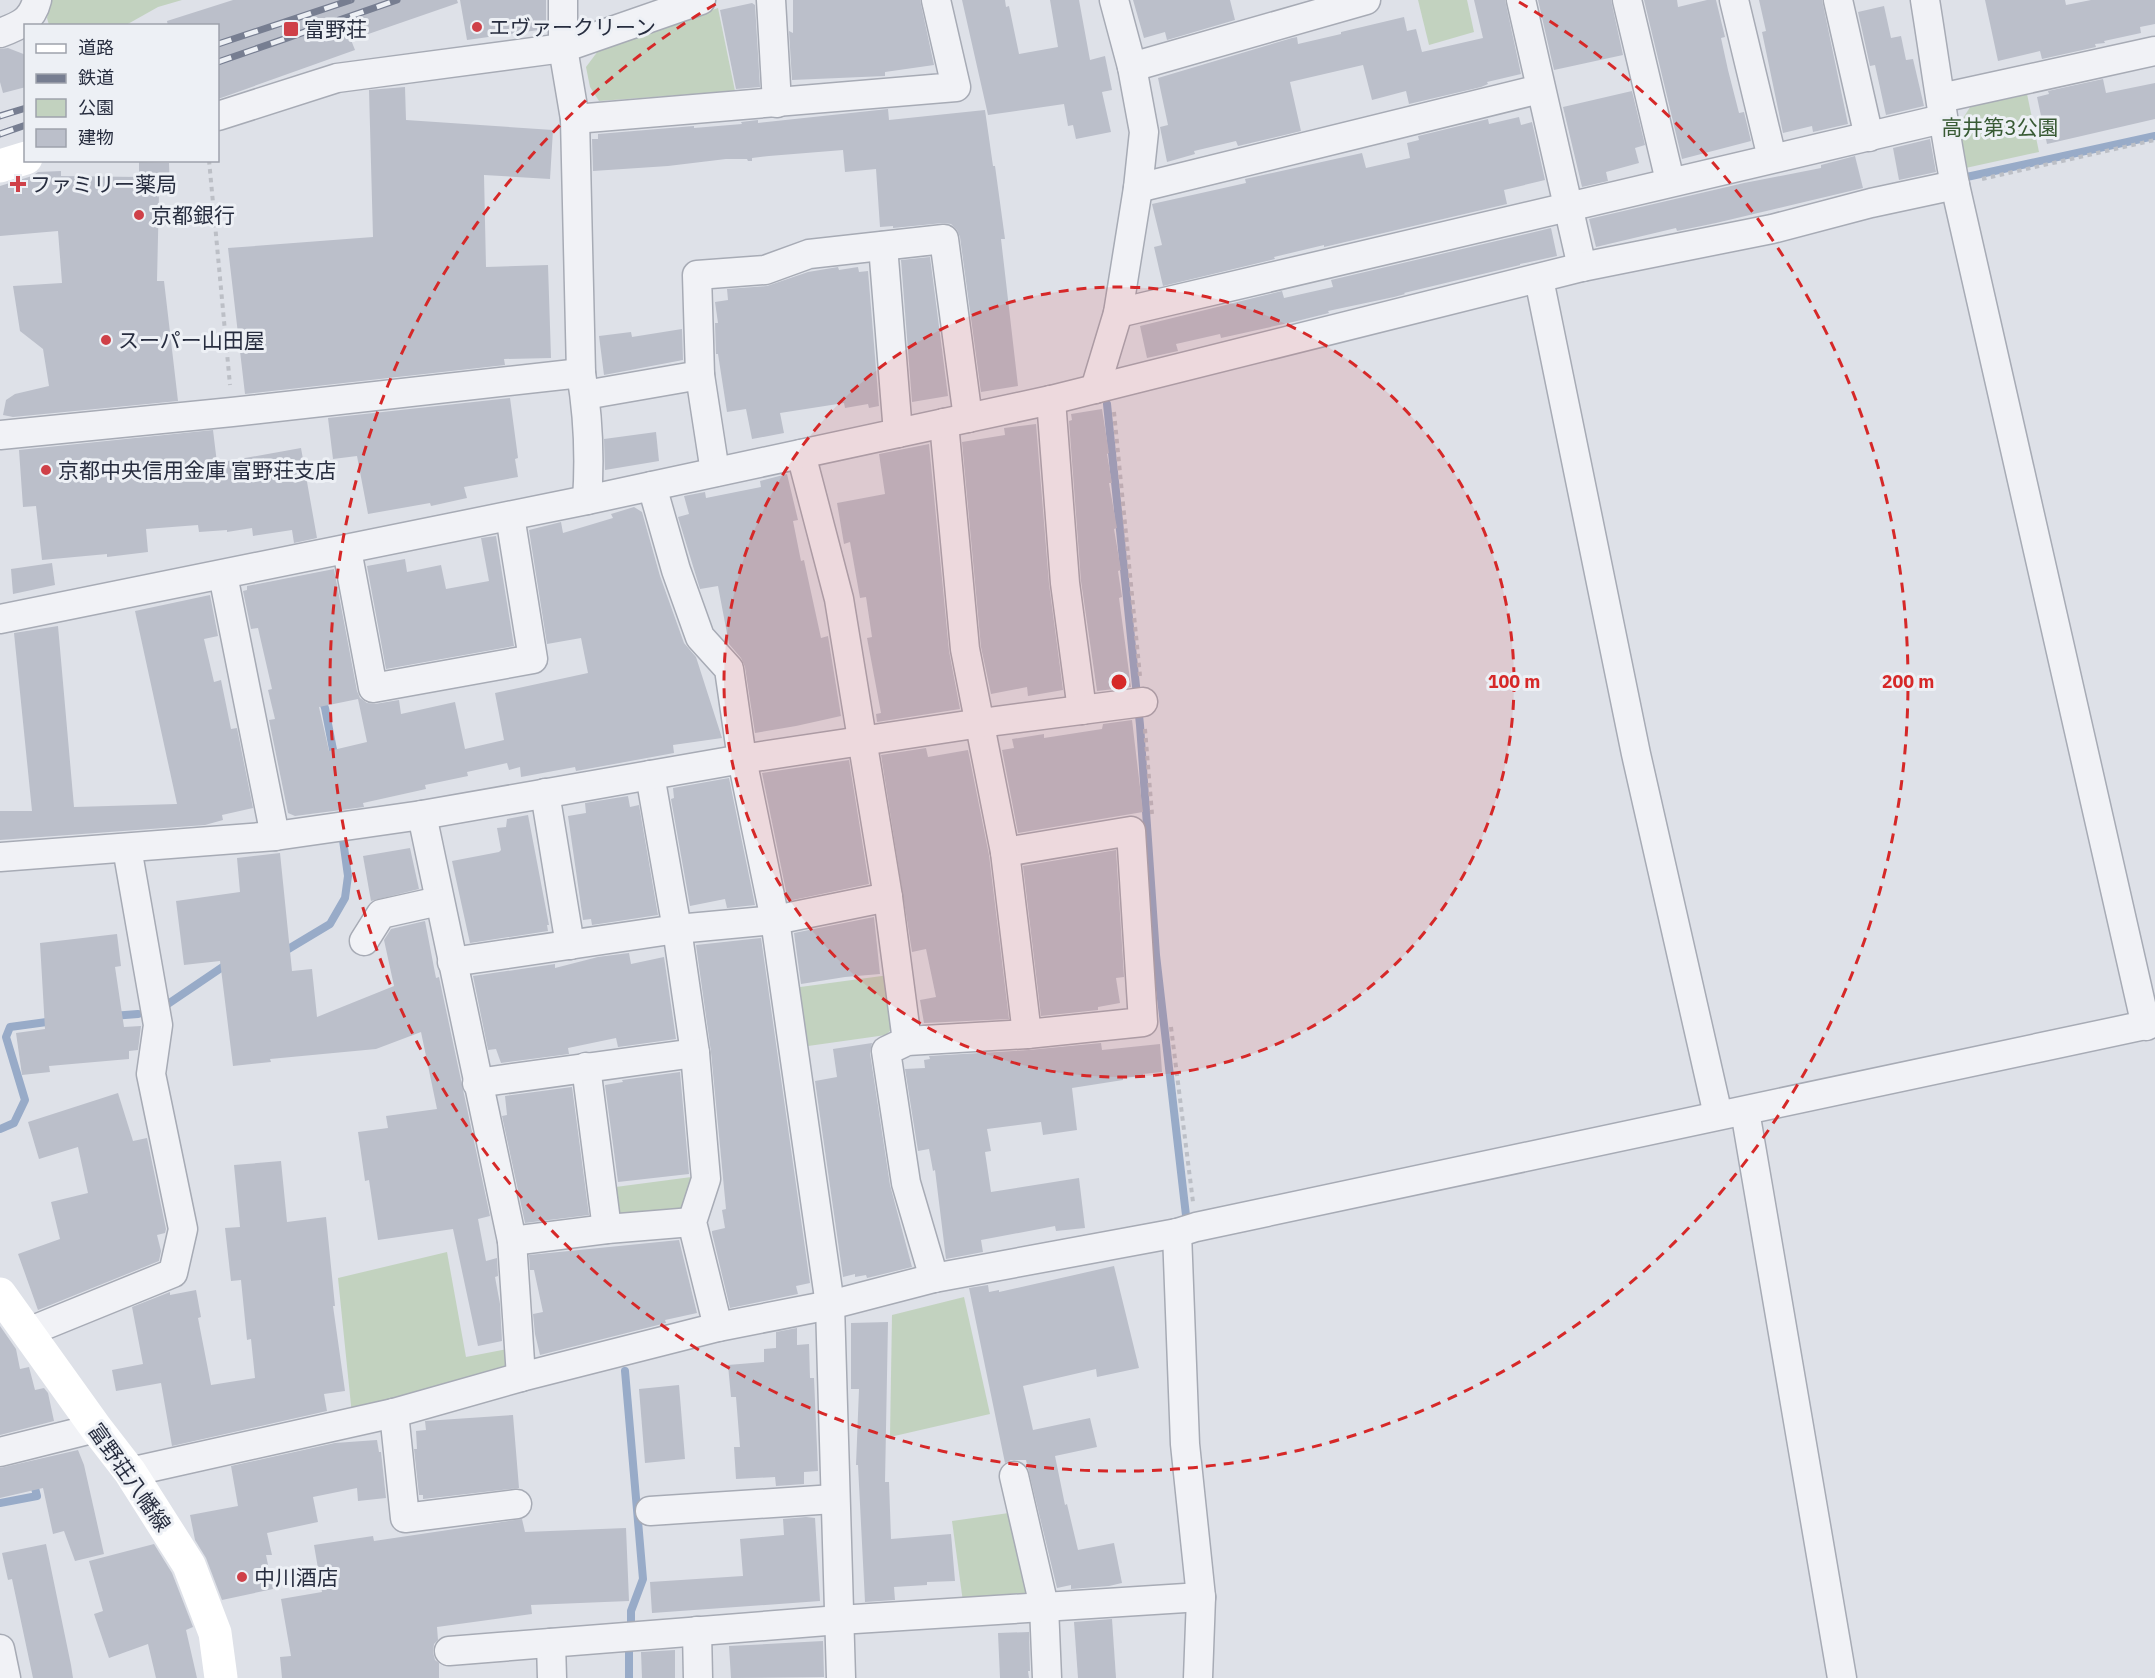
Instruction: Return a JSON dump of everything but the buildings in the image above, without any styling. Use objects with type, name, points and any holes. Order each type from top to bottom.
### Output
[{"type":"main road","points":[[0,166],[24,159]]},
{"type":"main road","name":"富野荘八幡線","points":[[3,1303],[28,1332],[130,1472],[189,1565],[215,1633],[221,1678]]},
{"type":"street","points":[[0,33],[22,26],[31,16],[37,0]]},
{"type":"street","points":[[563,0],[563,48],[575,119],[588,488]]},
{"type":"street","points":[[219,116],[337,78],[563,48],[701,0]]},
{"type":"street","points":[[771,0],[777,103]]},
{"type":"street","points":[[575,119],[956,87],[936,0]]},
{"type":"street","points":[[1103,387],[1118,313],[1138,188],[1144,132],[1132,67],[1114,0]]},
{"type":"street","points":[[1132,67],[1366,0]]},
{"type":"street","points":[[1521,0],[1582,267]]},
{"type":"street","points":[[1627,0],[1670,182]]},
{"type":"street","points":[[1734,0],[1772,158]]},
{"type":"street","points":[[1838,0],[1869,137]]},
{"type":"street","points":[[130,1472],[394,1413],[521,1377],[718,1327],[830,1305],[934,1278],[1177,1233],[1196,1227],[2150,1024],[1955,185],[1924,0]]},
{"type":"street","points":[[1118,313],[1569,205],[1869,137],[1941,108],[2155,51]]},
{"type":"street","points":[[1138,188],[1540,89]]},
{"type":"street","points":[[0,619],[510,516],[588,488],[652,486],[713,460],[801,454],[1051,400],[1582,267],[1772,229],[1872,203],[1955,185]]},
{"type":"street","points":[[713,460],[700,375],[697,275],[765,270],[809,254],[944,239],[956,421],[965,649],[1005,852],[1027,1034]]},
{"type":"street","points":[[883,246],[898,433]]},
{"type":"street","points":[[1539,279],[1636,754],[1731,1113],[1842,1678]]},
{"type":"street","points":[[0,435],[232,412],[700,375]]},
{"type":"street","points":[[1051,400],[1065,583],[1082,710]]},
{"type":"street","points":[[801,454],[838,599],[888,897],[907,1041]]},
{"type":"street","points":[[652,486],[676,570],[700,637],[729,669],[742,759],[775,920],[830,1305],[841,1678]]},
{"type":"street","points":[[347,550],[374,688],[533,659],[510,516]]},
{"type":"street","points":[[223,575],[275,836]]},
{"type":"street","points":[[0,857],[275,836],[422,815],[742,759],[981,723],[1138,703]]},
{"type":"street","points":[[650,775],[677,929],[695,1053],[706,1179],[692,1222],[718,1327]]},
{"type":"street","points":[[544,793],[570,945]]},
{"type":"street","points":[[422,815],[512,1241],[521,1377]]},
{"type":"street","points":[[934,1278],[906,1183],[886,1051],[907,1041],[1027,1034],[1143,1022],[1131,831],[1005,852]]},
{"type":"street","points":[[28,1332],[173,1273],[183,1229],[151,1074],[158,1025],[127,848]]},
{"type":"street","points":[[452,962],[677,929],[775,920],[888,897]]},
{"type":"street","points":[[364,942],[381,915],[439,902]]},
{"type":"street","points":[[477,1083],[695,1053]]},
{"type":"street","points":[[586,1067],[607,1229]]},
{"type":"street","points":[[512,1241],[607,1229],[692,1222]]},
{"type":"street","points":[[1177,1233],[1185,1444],[1201,1597],[1198,1678]]},
{"type":"street","points":[[394,1413],[405,1518],[516,1504]]},
{"type":"street","points":[[0,1452],[96,1428]]},
{"type":"street","points":[[1014,1476],[1044,1606],[1047,1678]]},
{"type":"street","points":[[650,1511],[834,1499]]},
{"type":"street","points":[[448,1652],[839,1620],[1201,1597]]},
{"type":"street","points":[[697,1631],[698,1678]]},
{"type":"street","points":[[551,1643],[552,1678]]},
{"type":"street","points":[[0,1649],[6,1678]]},
{"type":"path","points":[[1955,185],[2155,140]]},
{"type":"path","points":[[209,162],[232,412]]},
{"type":"path","points":[[1103,387],[1138,703]]},
{"type":"green space","points":[[51,0],[182,0],[158,7],[128,24],[49,24],[47,18]]},
{"type":"green space","points":[[1418,0],[1467,0],[1474,32],[1429,45]]},
{"type":"green space","points":[[718,8],[735,91],[599,101],[590,87],[586,67],[598,51]]},
{"type":"green space","name":"高井第3公園","points":[[2026,89],[2039,152],[1961,169],[1958,126],[1974,101]]},
{"type":"green space","points":[[889,975],[896,1025],[886,1035],[801,1047],[793,988]]},
{"type":"green space","points":[[699,1176],[682,1216],[613,1225],[608,1188]]},
{"type":"green space","points":[[447,1252],[466,1357],[513,1348],[518,1369],[352,1415],[338,1278]]},
{"type":"green space","points":[[964,1297],[990,1414],[890,1437],[892,1315]]},
{"type":"green space","points":[[1016,1512],[1032,1598],[963,1602],[952,1521]]},
{"type":"waterway","points":[[1962,178],[2155,136]]},
{"type":"waterway","points":[[1107,404],[1140,725],[1156,955],[1187,1224]]},
{"type":"waterway","points":[[321,697],[335,760]]},
{"type":"waterway","points":[[280,954],[330,924],[345,898],[348,876],[343,840]]},
{"type":"waterway","points":[[162,1008],[224,966],[230,965]]},
{"type":"waterway","points":[[112,1016],[138,1014]]},
{"type":"waterway","points":[[0,1129],[14,1123],[25,1100],[6,1037],[10,1027],[54,1021]]},
{"type":"waterway","points":[[625,1371],[643,1579],[631,1611],[631,1626]]},
{"type":"waterway","points":[[0,1503],[37,1496],[33,1480]]},
{"type":"waterway","points":[[629,1650],[629,1678]]},
{"type":"railway","points":[[219,44],[351,0]]},
{"type":"railway","points":[[219,62],[397,0]]},
{"type":"railway","points":[[0,116],[24,109]]},
{"type":"railway","points":[[0,134],[24,126]]},
{"type":"place","name":"エヴァークリーン","points":[[477,27]]},
{"type":"place","name":"富野荘","points":[[291,29]]},
{"type":"place","name":"ファミリー薬局","points":[[18,184]]},
{"type":"place","name":"京都銀行","points":[[139,215]]},
{"type":"place","name":"スーパー山田屋","points":[[106,340]]},
{"type":"place","name":"京都中央信用金庫 富野荘支店","points":[[46,470]]},
{"type":"place","name":"中川酒店","points":[[242,1577]]}]
